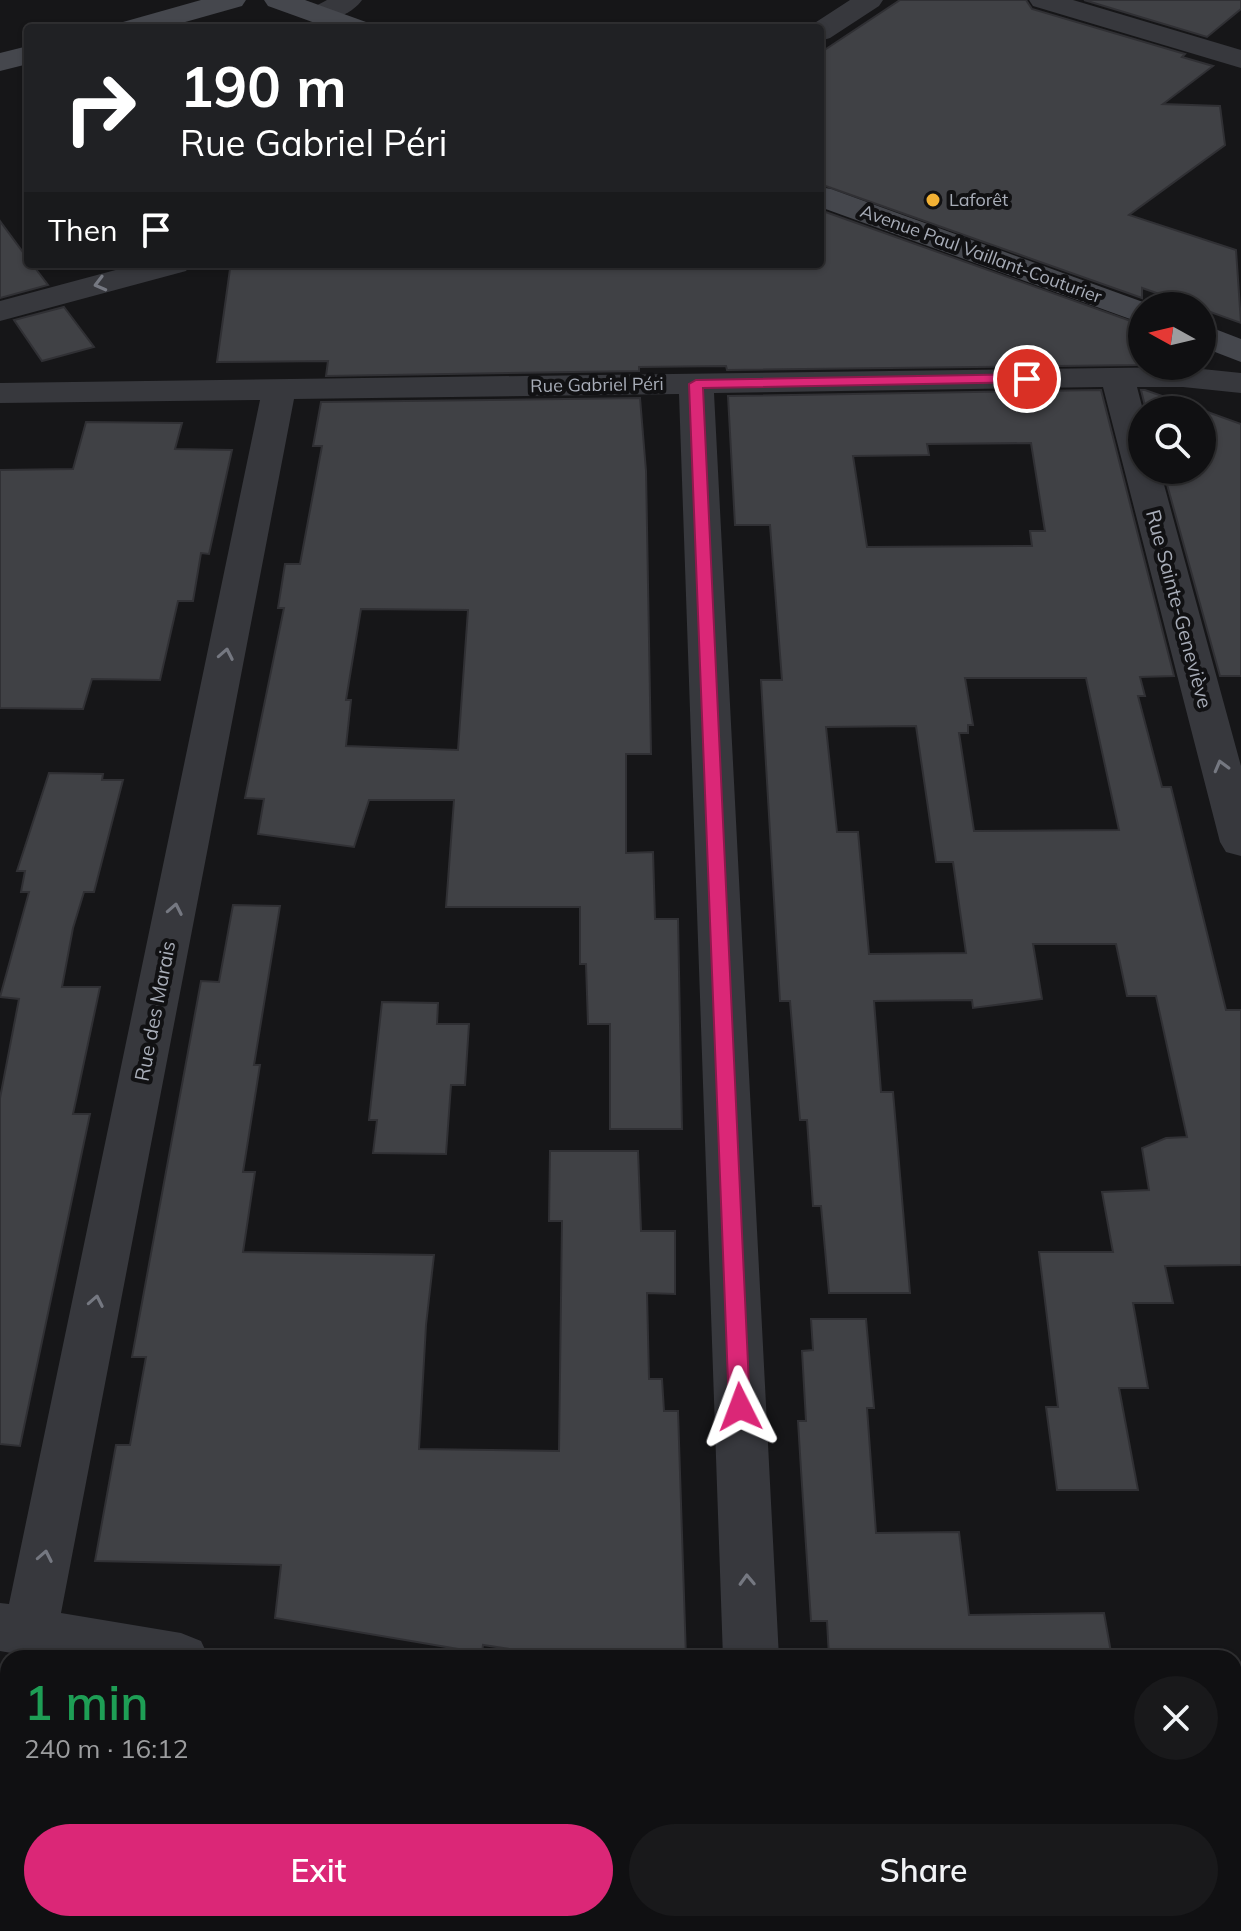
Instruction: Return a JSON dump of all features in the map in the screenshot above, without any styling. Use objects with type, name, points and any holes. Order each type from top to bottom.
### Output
[{"type":"main road","points":[[147,24],[232,0]]},
{"type":"main road","points":[[278,0],[345,24]]},
{"type":"main road","points":[[0,62],[24,56]]},
{"type":"main road","name":"Avenue Paul Vaillant-Couturier","points":[[824,197],[1128,307]]},
{"type":"main road","points":[[1216,340],[1241,352]]},
{"type":"street","points":[[320,15],[348,0]]},
{"type":"street","points":[[824,29],[869,0]]},
{"type":"street","points":[[1043,0],[1241,59]]},
{"type":"street","points":[[0,311],[160,268]]},
{"type":"street","name":"Rue Gabriel Péri","points":[[0,393],[1117,377],[1183,377],[1241,383]]},
{"type":"street","name":"Rue Sainte-Geneviève","points":[[1117,377],[1241,842]]},
{"type":"street","points":[[696,384],[751,1650]]},
{"type":"street","name":"Rue des Marais","points":[[15,1630],[279,389]]},
{"type":"street","points":[[15,1630],[134,1650]]},
{"type":"building","points":[[900,0],[1026,0],[1032,9],[1185,54],[1182,57],[1213,66],[1163,104],[1220,106],[1225,145],[1129,215],[1236,250],[1241,323],[1216,314],[1216,292],[1154,292],[1142,288],[1142,292],[1128,293],[824,185],[824,50]]},
{"type":"building","points":[[1084,0],[1241,0],[1241,9],[1207,37]]},
{"type":"building","points":[[824,211],[1128,320],[1128,365],[727,370],[726,366],[639,367],[639,371],[326,376],[328,361],[217,362],[230,269],[234,268],[824,268]]},
{"type":"building","points":[[0,221],[24,254],[24,268],[35,268],[48,285],[0,298]]},
{"type":"building","points":[[64,307],[94,347],[42,361],[14,320]]},
{"type":"building","points":[[1101,390],[1174,676],[1140,677],[1145,696],[1138,696],[1162,787],[1171,787],[1226,1010],[1241,1010],[1241,1265],[1165,1266],[1173,1303],[1133,1303],[1148,1388],[1119,1388],[1138,1490],[1057,1490],[1046,1407],[1058,1407],[1039,1252],[1113,1252],[1102,1192],[1149,1190],[1142,1148],[1166,1138],[1187,1137],[1156,996],[1127,996],[1116,944],[1033,944],[1042,999],[973,1008],[972,1000],[874,1001],[881,1092],[893,1092],[910,1293],[829,1293],[821,1206],[813,1206],[807,1120],[800,1120],[790,1001],[780,1001],[761,680],[782,680],[770,525],[735,525],[728,396]],"holes":[[[1031,443],[1045,531],[1030,531],[1032,546],[867,547],[853,456],[929,455],[927,444]],[[965,678],[1086,678],[1119,830],[974,831],[959,733],[968,733],[968,725],[973,725]],[[916,726],[936,862],[953,862],[966,953],[869,954],[858,832],[837,832],[826,727]]]},
{"type":"building","points":[[1141,390],[1162,396],[1142,396]]},
{"type":"building","points":[[640,398],[646,471],[651,754],[626,754],[626,853],[653,852],[655,919],[678,919],[682,1129],[610,1129],[610,1024],[588,1024],[586,964],[580,964],[580,907],[446,907],[454,800],[369,800],[354,847],[258,834],[264,799],[245,798],[284,608],[278,608],[285,564],[300,564],[322,446],[313,446],[321,402]],"holes":[[[361,609],[468,610],[458,750],[346,746],[351,700],[346,700]]]},
{"type":"building","points":[[1216,415],[1241,424],[1241,676],[1220,676],[1167,484],[1216,484]]},
{"type":"building","points":[[86,422],[182,423],[175,449],[232,450],[209,554],[201,553],[193,601],[178,601],[160,680],[92,679],[83,709],[0,708],[0,470],[73,469]]},
{"type":"building","points":[[49,773],[103,774],[102,780],[123,780],[94,892],[84,892],[73,928],[62,987],[100,987],[73,1114],[90,1114],[20,1446],[0,1444],[0,1098],[19,999],[0,997],[29,892],[21,892],[25,871],[17,871]]},
{"type":"building","points":[[233,905],[280,906],[254,1065],[260,1065],[243,1172],[255,1172],[243,1252],[434,1255],[426,1325],[419,1449],[559,1451],[562,1221],[549,1221],[550,1151],[638,1151],[641,1231],[675,1231],[675,1294],[647,1293],[649,1379],[662,1379],[664,1411],[678,1411],[686,1650],[516,1650],[483,1645],[482,1650],[464,1650],[275,1618],[281,1565],[95,1561],[116,1445],[130,1445],[146,1357],[132,1357],[201,981],[219,982]]},
{"type":"building","points":[[382,1002],[438,1003],[437,1024],[469,1024],[465,1085],[451,1085],[446,1154],[373,1153],[377,1120],[369,1120]]},
{"type":"building","points":[[811,1319],[866,1319],[874,1408],[867,1408],[876,1533],[959,1532],[969,1615],[1104,1613],[1111,1650],[829,1650],[827,1621],[811,1621],[798,1421],[806,1421],[802,1351],[813,1350]]},
{"type":"place","name":"Laforêt","points":[[933,200]]},
{"type":"route","points":[[740,1407],[696,384],[1027,379]]}]
